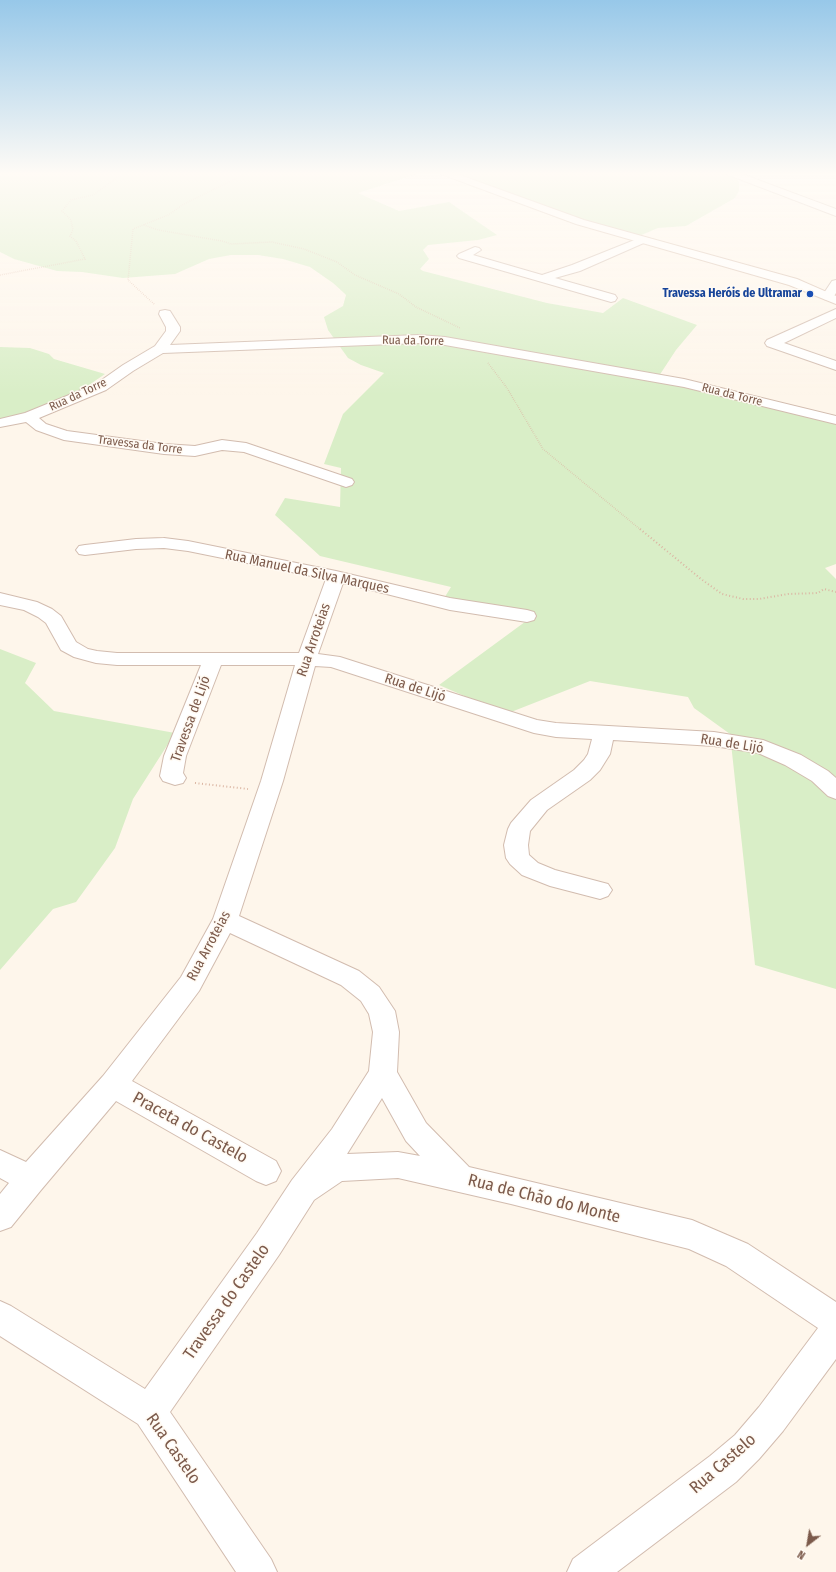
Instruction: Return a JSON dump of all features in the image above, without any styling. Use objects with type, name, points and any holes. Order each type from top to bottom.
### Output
[{"type":"street","points":[[541,279],[576,268],[625,247]]},
{"type":"street","points":[[668,247],[793,282],[832,298],[836,284]]},
{"type":"street","points":[[475,250],[463,256],[611,298]]},
{"type":"street","points":[[836,313],[772,343],[836,366]]},
{"type":"street","points":[[160,349],[173,331],[173,327],[165,314]]},
{"type":"street","name":"Rua da Torre","points":[[0,423],[29,417],[100,387],[160,349],[419,339],[474,346],[684,384],[836,420]]},
{"type":"street","name":"Travessa da Torre","points":[[29,417],[41,427],[64,435],[164,449],[195,451],[222,445],[246,448],[346,482]]},
{"type":"street","name":"Rua Manuel da Silva Marques","points":[[84,550],[136,544],[188,546],[336,576],[450,604],[528,616]]},
{"type":"street","name":"Rua Arroteias","points":[[0,1218],[30,1180],[113,1085],[190,984],[225,920],[268,792],[307,659],[336,576]]},
{"type":"street","name":"Rua de Lijó","points":[[0,599],[30,606],[45,613],[54,620],[68,646],[81,653],[96,657],[117,659],[307,659],[341,663],[534,726],[556,730],[714,739],[763,747],[793,760],[820,776],[836,791]]},
{"type":"street","name":"Travessa de Lijó","points":[[175,778],[172,776],[175,756],[213,659]]},
{"type":"street","points":[[600,890],[550,877],[530,869],[518,858],[516,845],[519,829],[539,805],[582,775],[592,765],[599,754],[604,733]]},
{"type":"street","points":[[225,920],[350,978],[370,994],[382,1011],[386,1032],[382,1073]]},
{"type":"street","name":"Rua de Chão do Monte","points":[[382,1073],[416,1132],[461,1179],[692,1235],[737,1255],[775,1278],[836,1321]]},
{"type":"street","name":"Travessa do Castelo","points":[[150,1412],[268,1244],[303,1190],[342,1138],[382,1073]]},
{"type":"street","name":"Praceta do Castelo","points":[[113,1085],[266,1171]]},
{"type":"street","points":[[0,1163],[30,1180]]},
{"type":"street","name":"Travessa do Castelo","points":[[303,1190],[337,1168],[398,1165],[461,1179]]},
{"type":"street","name":"Rua Castelo","points":[[0,1317],[150,1412],[258,1572]]},
{"type":"street","name":"Rua Castelo","points":[[586,1572],[723,1469],[747,1447],[772,1419],[836,1332]]},
{"type":"path","points":[[0,275],[85,259],[79,247]]},
{"type":"path","points":[[131,247],[128,280],[165,314]]},
{"type":"path","points":[[297,247],[336,262],[355,275],[399,294],[416,307],[469,332],[471,343],[508,388],[543,449],[701,579],[722,594],[743,599],[760,599],[788,594],[818,593],[824,589],[836,592]]},
{"type":"path","points":[[175,778],[192,782],[268,792]]},
{"type":"green space","points":[[0,247],[426,247],[423,250],[429,259],[420,269],[423,271],[547,303],[603,313],[623,298],[697,325],[676,350],[657,379],[836,421],[836,564],[825,568],[836,579],[836,989],[755,965],[730,734],[694,708],[688,697],[590,681],[506,714],[439,685],[533,616],[443,600],[451,587],[320,556],[275,515],[285,498],[340,507],[341,468],[324,464],[343,414],[384,373],[361,365],[348,358],[328,330],[324,317],[343,306],[346,295],[333,283],[310,267],[283,259],[258,255],[231,255],[209,259],[175,274],[123,278],[82,272],[57,271],[14,259],[0,252]]},
{"type":"green space","points":[[0,347],[30,348],[49,354],[54,359],[105,374],[86,387],[89,389],[0,426]]},
{"type":"green space","points":[[0,649],[36,663],[25,683],[54,711],[175,733],[133,799],[115,848],[76,902],[53,909],[0,970]]},
{"type":"place","name":"Travessa Heróis de Ultramar","points":[[810,294]]}]
